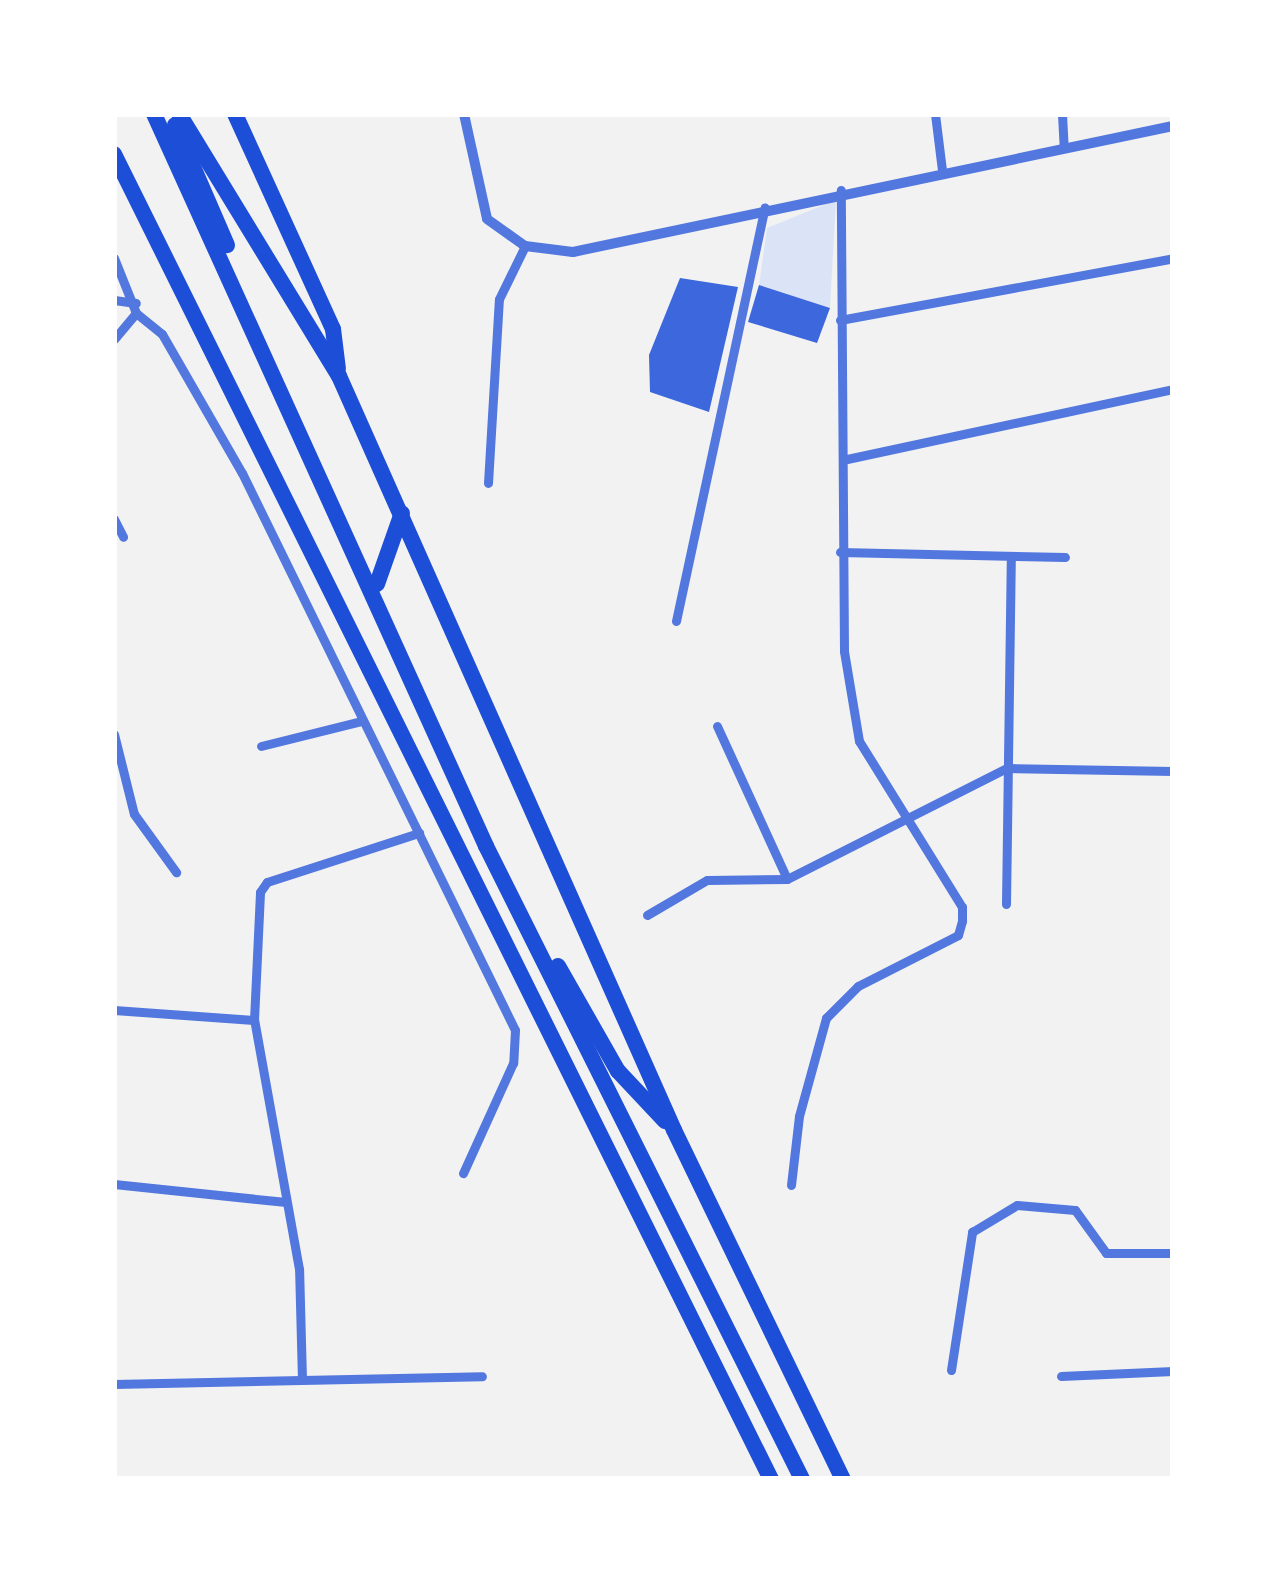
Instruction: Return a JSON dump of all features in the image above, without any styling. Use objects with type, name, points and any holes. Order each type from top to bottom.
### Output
[{"type":"highway","points":[[154,114],[486,847],[802,1479]]},
{"type":"highway","points":[[175,114],[274,354],[485,830],[583,1013],[628,1083],[674,1130]]},
{"type":"highway","points":[[175,114],[339,376],[674,1130],[844,1479]]},
{"type":"highway","points":[[235,114],[333,329],[339,376]]},
{"type":"highway","points":[[114,154],[771,1479]]},
{"type":"highway","points":[[377,584],[402,513]]},
{"type":"street","points":[[464,114],[487,219],[525,246],[573,252],[841,190],[1173,126]]},
{"type":"street","points":[[935,114],[942,170]]},
{"type":"street","points":[[1062,114],[1064,148]]},
{"type":"street","points":[[790,1185],[799,1116],[826,1018],[858,986],[958,935],[962,921],[962,907],[860,741],[844,651],[840,552],[847,459],[840,320],[841,190]]},
{"type":"street","points":[[676,622],[765,207]]},
{"type":"street","points":[[488,483],[499,299],[525,246]]},
{"type":"street","points":[[114,258],[136,308],[162,334],[242,473],[361,721],[454,900],[517,1048],[463,1173]]},
{"type":"street","points":[[840,320],[1173,258]]},
{"type":"street","points":[[114,301],[136,308]]},
{"type":"street","points":[[114,339],[136,308]]},
{"type":"street","points":[[847,459],[1173,389]]},
{"type":"street","points":[[114,519],[122,537]]},
{"type":"street","points":[[840,552],[1065,557]]},
{"type":"street","points":[[1006,904],[1011,557]]},
{"type":"street","points":[[261,746],[361,721]]},
{"type":"street","points":[[717,726],[787,879]]},
{"type":"street","points":[[114,734],[134,814],[176,872]]},
{"type":"street","points":[[647,915],[707,880],[787,879],[1007,769],[1173,771]]},
{"type":"street","points":[[302,1380],[299,1269],[254,1021],[260,892],[267,882],[419,832]]},
{"type":"street","points":[[114,1010],[254,1021]]},
{"type":"street","points":[[114,1184],[286,1202]]},
{"type":"street","points":[[951,1370],[972,1232],[1018,1204],[1076,1210],[1106,1253],[1173,1253]]},
{"type":"street","points":[[1061,1376],[1173,1371]]},
{"type":"street","points":[[114,1384],[482,1376]]},
{"type":"shaded area","points":[[836,200],[830,308],[759,285],[767,228]]},
{"type":"building","points":[[680,278],[738,287],[709,412],[650,392],[649,355]]},
{"type":"building","points":[[759,285],[830,308],[817,343],[748,322]]}]
